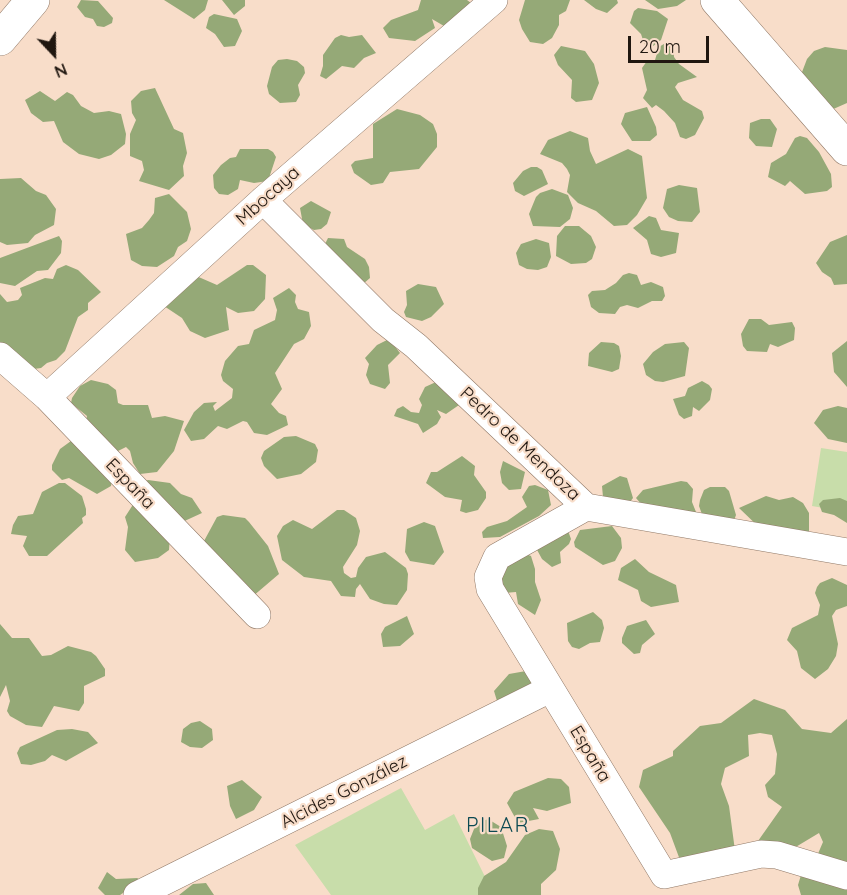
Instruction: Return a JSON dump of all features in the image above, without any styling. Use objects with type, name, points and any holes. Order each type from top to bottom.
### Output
[{"type":"street","points":[[0,39],[33,0]]},
{"type":"street","name":"Mbocaya","points":[[47,397],[262,200],[494,0]]},
{"type":"street","points":[[717,0],[847,149]]},
{"type":"street","name":"Pedro de Mendoza","points":[[262,200],[382,320],[416,346],[586,507],[847,552]]},
{"type":"street","name":"España","points":[[0,356],[47,397],[257,615]]},
{"type":"street","name":"España","points":[[586,507],[497,557],[488,577],[490,589],[550,689],[661,885],[761,854],[777,855],[847,876]]},
{"type":"street","name":"Alcides González","points":[[137,895],[550,689]]},
{"type":"green space","points":[[81,0],[98,1],[113,18],[112,23],[104,27],[97,26],[93,19],[85,17],[77,7]]},
{"type":"green space","points":[[164,0],[208,0],[205,10],[194,19]]},
{"type":"green space","points":[[222,0],[245,0],[245,6],[234,15]]},
{"type":"green space","points":[[421,0],[467,0],[471,3],[444,26],[432,19],[435,28],[415,41],[389,38],[383,28],[391,20],[418,10]]},
{"type":"green space","points":[[525,0],[570,0],[566,11],[559,15],[559,25],[552,38],[543,44],[530,42],[522,29],[519,20]]},
{"type":"green space","points":[[584,0],[617,0],[618,3],[607,13],[596,9]]},
{"type":"green space","points":[[645,0],[686,0],[677,6],[658,9]]},
{"type":"green space","points":[[638,8],[657,11],[668,19],[661,40],[652,47],[645,46],[641,34],[630,23],[634,11]]},
{"type":"green space","points":[[214,14],[237,19],[242,31],[235,46],[224,47],[215,34],[206,28],[209,17]]},
{"type":"green space","points":[[341,35],[349,37],[362,35],[376,53],[364,58],[354,68],[342,66],[326,79],[320,76],[323,55],[335,38]]},
{"type":"green space","points":[[667,42],[673,42],[674,57],[679,64],[697,77],[678,83],[675,87],[683,100],[702,111],[704,118],[695,135],[686,139],[680,137],[675,123],[664,111],[656,105],[652,108],[643,98],[647,90],[642,68],[647,61],[655,60],[659,47]]},
{"type":"green space","points":[[561,46],[585,51],[594,64],[599,83],[592,100],[576,102],[571,98],[572,80],[558,65],[554,55]]},
{"type":"green space","points":[[825,47],[847,50],[847,103],[822,114],[799,80],[807,59],[814,51]]},
{"type":"green space","points":[[278,60],[297,61],[304,67],[305,73],[298,85],[300,95],[296,102],[280,103],[269,94],[267,86],[272,67]]},
{"type":"green space","points":[[155,88],[174,129],[183,133],[187,153],[183,166],[184,176],[169,190],[139,181],[144,170],[142,161],[130,156],[130,134],[136,120],[132,113],[131,101],[141,91]]},
{"type":"green space","points":[[40,91],[55,101],[67,92],[73,95],[81,106],[94,113],[109,111],[121,114],[126,134],[125,144],[111,155],[99,159],[79,154],[63,142],[54,121],[43,122],[31,113],[25,100]]},
{"type":"green space","points":[[647,107],[657,135],[650,141],[632,141],[621,124],[625,113]]},
{"type":"green space","points":[[397,109],[420,115],[433,124],[437,134],[437,147],[419,169],[390,172],[383,183],[371,185],[354,173],[351,165],[355,161],[373,158],[373,124]]},
{"type":"green space","points":[[770,119],[777,129],[772,147],[756,146],[749,138],[750,123]]},
{"type":"green space","points":[[570,131],[588,138],[590,151],[596,164],[628,149],[642,156],[647,198],[637,215],[627,225],[614,226],[596,211],[578,203],[567,192],[570,175],[567,169],[562,163],[540,154],[548,140]]},
{"type":"green space","points":[[800,136],[807,138],[819,152],[831,174],[832,187],[827,191],[805,194],[790,181],[785,186],[768,177],[771,163],[786,154],[795,138]]},
{"type":"green space","points":[[240,149],[268,149],[273,152],[276,157],[268,181],[254,183],[240,180],[238,189],[228,195],[219,194],[214,188],[213,175],[221,165],[230,158],[236,157]]},
{"type":"green space","points":[[531,167],[542,170],[548,184],[524,196],[515,191],[513,183],[523,171]]},
{"type":"green space","points":[[21,178],[36,191],[46,195],[56,209],[54,225],[35,235],[28,243],[7,245],[0,242],[0,179]]},
{"type":"green space","points":[[679,185],[697,188],[700,212],[692,222],[678,221],[669,217],[663,208],[667,189]]},
{"type":"green space","points":[[552,189],[568,195],[573,208],[570,219],[560,227],[533,226],[529,214],[536,197]]},
{"type":"green space","points":[[169,194],[187,212],[191,229],[187,241],[178,247],[174,256],[157,267],[142,266],[131,260],[126,234],[142,228],[149,220],[154,213],[155,198]]},
{"type":"green space","points":[[311,201],[331,212],[327,224],[321,229],[314,230],[303,224],[300,208]]},
{"type":"green space","points":[[649,216],[656,218],[661,230],[679,233],[676,253],[661,257],[651,254],[647,240],[633,228]]},
{"type":"green space","points":[[565,226],[579,226],[591,236],[596,247],[592,259],[586,263],[571,264],[556,256],[557,236]]},
{"type":"green space","points":[[847,235],[847,284],[834,285],[831,278],[822,272],[816,263],[830,242]]},
{"type":"green space","points":[[59,236],[62,241],[61,253],[48,270],[37,271],[15,286],[0,283],[0,258]]},
{"type":"green space","points":[[328,238],[344,239],[347,247],[365,259],[369,267],[370,278],[363,284],[324,246]]},
{"type":"green space","points":[[536,239],[549,243],[551,257],[547,267],[538,270],[527,269],[519,265],[516,253],[521,244]]},
{"type":"green space","points":[[66,265],[78,270],[101,292],[88,303],[88,310],[78,317],[65,351],[56,360],[34,369],[0,351],[0,294],[7,302],[18,300],[22,295],[20,288],[45,278],[53,279],[57,269]]},
{"type":"green space","points":[[247,265],[253,265],[266,275],[265,299],[254,311],[238,313],[226,307],[229,330],[205,338],[190,331],[182,318],[164,306],[194,275],[217,285]]},
{"type":"green space","points":[[629,273],[637,275],[641,285],[651,282],[663,287],[665,296],[662,301],[652,301],[638,308],[627,305],[620,307],[615,314],[599,313],[591,307],[588,295],[592,291],[605,290],[623,275]]},
{"type":"green space","points":[[418,284],[436,287],[444,304],[431,317],[422,321],[406,317],[404,312],[407,305],[406,291]]},
{"type":"green space","points":[[289,288],[296,295],[295,302],[298,309],[309,312],[311,326],[304,339],[294,344],[275,373],[282,389],[271,404],[279,413],[286,416],[288,425],[267,435],[254,433],[247,422],[243,421],[227,429],[218,426],[204,439],[191,441],[184,430],[194,412],[204,403],[217,402],[213,406],[215,411],[232,398],[233,389],[223,381],[221,375],[225,361],[238,346],[249,344],[254,330],[275,320],[277,310],[273,298]]},
{"type":"green space","points":[[749,319],[761,319],[769,325],[792,322],[795,328],[794,340],[778,347],[770,344],[767,352],[747,351],[743,346],[741,334]]},
{"type":"green space","points":[[389,339],[400,353],[388,365],[390,383],[385,389],[370,384],[366,375],[369,364],[365,358],[377,345]]},
{"type":"green space","points":[[847,341],[847,387],[834,372],[832,353]]},
{"type":"green space","points":[[601,342],[614,343],[619,346],[621,356],[619,369],[612,372],[588,366],[589,353]]},
{"type":"green space","points":[[684,342],[689,348],[685,376],[663,382],[655,381],[646,375],[643,364],[653,352],[665,344]]},
{"type":"green space","points":[[91,380],[108,384],[116,390],[118,403],[148,405],[152,418],[165,416],[184,421],[174,451],[157,472],[140,474],[126,447],[116,452],[111,486],[97,494],[69,478],[62,480],[52,470],[60,449],[71,441],[86,421],[87,416],[71,403],[80,386]]},
{"type":"green space","points":[[702,381],[712,389],[710,400],[699,411],[693,407],[692,416],[684,419],[679,415],[673,399],[685,396],[688,388]]},
{"type":"green space","points":[[436,382],[459,405],[446,414],[437,410],[441,417],[437,424],[423,433],[418,424],[394,416],[397,409],[403,406],[411,412],[419,413],[422,405],[419,399],[425,387]]},
{"type":"green space","points":[[838,406],[847,408],[847,443],[828,439],[814,423],[823,410]]},
{"type":"green space","points":[[296,436],[315,444],[318,450],[316,462],[301,474],[277,479],[264,466],[261,458],[264,451],[284,437]]},
{"type":"green space","points":[[821,448],[847,452],[847,512],[812,506]]},
{"type":"green space","points":[[462,456],[475,466],[474,475],[486,492],[486,498],[478,510],[466,513],[460,511],[462,500],[445,497],[426,483],[431,472],[437,472]]},
{"type":"green space","points":[[503,461],[525,472],[521,489],[509,490],[502,483],[500,472]]},
{"type":"green space","points":[[620,476],[627,478],[633,498],[626,507],[603,497],[602,486]]},
{"type":"green space","points":[[148,480],[170,483],[181,494],[192,498],[202,513],[178,524],[170,535],[169,550],[158,558],[135,562],[125,550],[128,527],[125,517],[134,503],[133,487]]},
{"type":"green space","points":[[681,481],[687,482],[693,489],[692,502],[698,517],[654,519],[636,498],[643,490]]},
{"type":"green space","points":[[59,483],[65,483],[82,496],[86,509],[86,515],[82,518],[83,523],[47,556],[29,556],[23,546],[27,536],[11,534],[13,525],[18,516],[33,514],[42,492]]},
{"type":"green space","points":[[535,485],[548,490],[551,505],[539,516],[500,537],[483,538],[482,532],[487,527],[507,521],[527,507],[522,497],[529,486]]},
{"type":"green space","points":[[710,487],[725,487],[729,491],[736,515],[733,523],[703,517],[699,506],[700,500],[704,490]]},
{"type":"green space","points":[[766,496],[779,500],[793,497],[803,503],[809,513],[809,533],[763,531],[739,508]]},
{"type":"green space","points":[[840,498],[847,501],[847,523],[834,515],[822,512],[819,504],[823,500]]},
{"type":"green space","points":[[337,510],[344,510],[356,518],[360,531],[357,545],[343,567],[344,573],[351,578],[356,577],[358,568],[366,557],[385,552],[406,568],[408,574],[407,590],[397,605],[384,604],[370,599],[360,584],[356,589],[355,597],[341,596],[331,581],[304,577],[282,560],[277,536],[283,526],[293,520],[312,529]]},
{"type":"green space","points":[[223,515],[245,518],[249,522],[268,546],[279,574],[252,597],[204,541],[217,517]]},
{"type":"green space","points":[[424,522],[435,526],[444,552],[434,565],[410,561],[405,552],[407,529]]},
{"type":"green space","points":[[612,526],[621,538],[622,548],[615,561],[603,565],[575,547],[574,542],[580,530]]},
{"type":"green space","points":[[567,528],[571,539],[560,552],[561,563],[552,567],[542,559],[536,548]]},
{"type":"green space","points":[[526,554],[531,556],[535,569],[535,582],[541,600],[535,615],[518,604],[516,592],[504,593],[494,571]]},
{"type":"green space","points":[[635,559],[649,572],[676,585],[679,602],[651,607],[641,601],[638,590],[618,580],[621,568]]},
{"type":"green space","points":[[832,578],[847,585],[847,606],[836,610],[832,616],[838,644],[836,656],[828,669],[815,679],[801,668],[797,651],[787,640],[792,628],[818,615],[820,605],[815,593],[817,587],[820,583]]},
{"type":"green space","points":[[593,612],[602,620],[604,628],[600,642],[590,643],[579,649],[572,647],[568,641],[567,623]]},
{"type":"green space","points":[[407,616],[414,634],[400,646],[383,647],[381,634],[385,627]]},
{"type":"green space","points":[[646,620],[655,634],[642,645],[640,653],[634,654],[622,643],[622,638],[627,626]]},
{"type":"green space","points":[[0,624],[12,638],[29,638],[42,656],[51,655],[68,646],[91,652],[96,656],[105,669],[105,676],[84,686],[84,703],[79,711],[54,706],[42,727],[26,725],[10,716],[7,711],[10,701],[6,685],[0,697]]},
{"type":"green space","points":[[543,668],[532,711],[523,718],[517,718],[497,701],[494,691],[509,674]]},
{"type":"green space","points":[[754,699],[785,710],[802,729],[831,733],[847,719],[847,895],[801,895],[798,885],[801,875],[817,856],[823,842],[819,833],[794,848],[758,841],[782,807],[768,797],[765,785],[775,774],[777,754],[772,735],[760,733],[748,735],[749,756],[725,768],[721,784],[729,806],[736,858],[680,860],[670,833],[639,787],[643,770],[673,756],[673,751],[700,726],[721,723]]},
{"type":"green space","points":[[200,721],[212,729],[213,740],[202,748],[190,747],[181,742],[183,729],[191,723]]},
{"type":"green space","points":[[72,729],[88,732],[98,743],[66,761],[52,755],[45,761],[31,765],[21,764],[17,753],[20,747],[57,730]]},
{"type":"green space","points":[[548,778],[561,779],[569,787],[571,803],[547,811],[533,808],[539,819],[518,823],[507,803],[514,792]]},
{"type":"green space","points":[[242,780],[262,797],[254,810],[236,819],[230,806],[227,786]]},
{"type":"green space","points":[[401,788],[425,830],[454,814],[494,895],[331,895],[295,845]]},
{"type":"green space","points":[[488,819],[501,827],[507,846],[504,858],[492,861],[472,848],[470,839],[476,824]]},
{"type":"green space","points":[[539,829],[553,831],[560,849],[556,870],[541,884],[541,895],[478,895],[478,888],[484,876],[506,862],[525,835]]},
{"type":"green space","points":[[107,872],[116,879],[138,878],[135,885],[120,895],[105,895],[98,888]]},
{"type":"green space","points":[[206,883],[214,895],[179,895],[193,884]]},
{"type":"district","name":"PILAR","points":[[498,826]]}]
